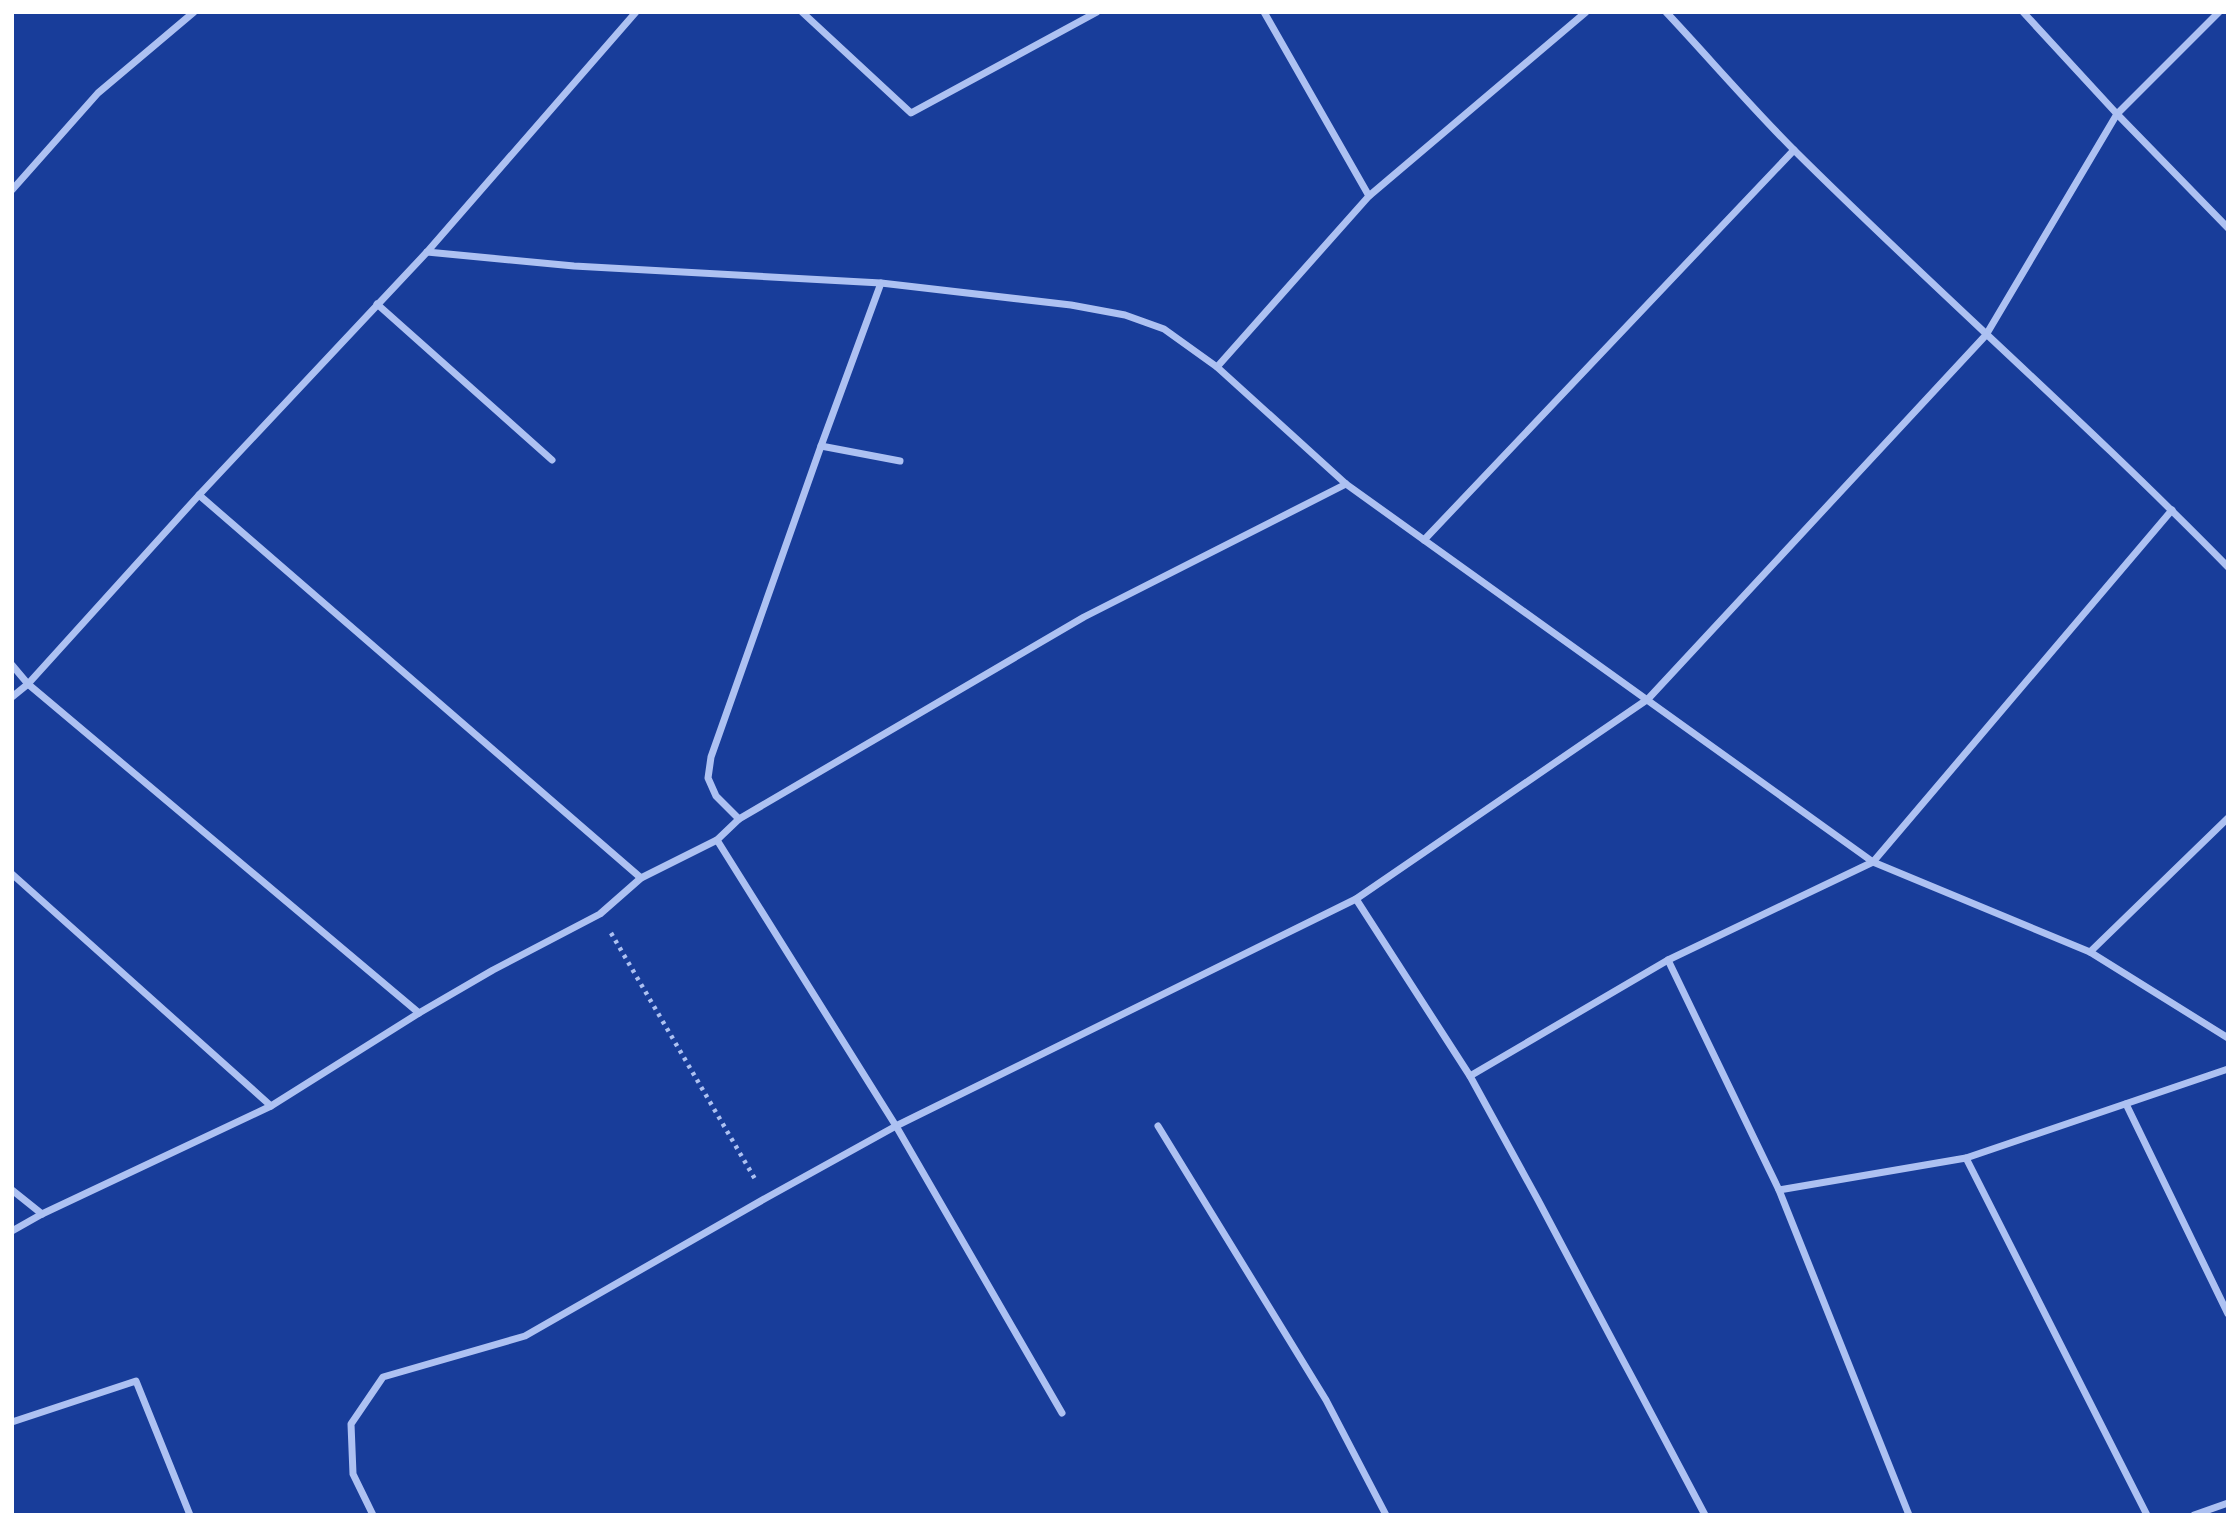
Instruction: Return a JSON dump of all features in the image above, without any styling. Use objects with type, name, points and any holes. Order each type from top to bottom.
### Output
[{"type":"street","points":[[12,190],[98,93],[194,12]]},
{"type":"street","points":[[12,697],[28,684],[199,495],[427,252],[636,12]]},
{"type":"street","points":[[802,12],[911,113],[1097,12]]},
{"type":"street","points":[[1264,12],[1369,195]]},
{"type":"street","points":[[1217,367],[1369,195],[1586,12]]},
{"type":"street","points":[[1666,12],[1794,150],[2172,510],[2228,567]]},
{"type":"street","points":[[2023,12],[2228,228]]},
{"type":"street","points":[[373,1515],[352,1474],[351,1424],[383,1377],[525,1336],[896,1126],[1356,899],[1648,699],[1986,335],[2117,114],[2219,12]]},
{"type":"street","points":[[1424,540],[1794,150]]},
{"type":"street","points":[[427,252],[574,266],[881,283],[1071,304],[1125,315],[1164,329],[1217,367],[1346,484],[1873,862],[2090,953],[2228,1038]]},
{"type":"street","points":[[739,819],[716,796],[708,778],[711,757],[881,283]]},
{"type":"street","points":[[377,304],[552,460]]},
{"type":"street","points":[[821,446],[900,461]]},
{"type":"street","points":[[12,1231],[42,1213],[271,1106],[419,1013],[493,970],[600,914],[641,878],[717,840],[739,819],[1084,617],[1346,484]]},
{"type":"street","points":[[199,495],[641,878]]},
{"type":"street","points":[[1470,1076],[1668,961],[1873,862],[2172,510]]},
{"type":"street","points":[[12,665],[28,684],[419,1013]]},
{"type":"street","points":[[2090,953],[2228,818]]},
{"type":"street","points":[[717,840],[896,1126],[1062,1413]]},
{"type":"street","points":[[12,874],[271,1106]]},
{"type":"street","points":[[1356,899],[1470,1076],[1705,1515]]},
{"type":"street","points":[[1668,961],[1779,1190],[1909,1515]]},
{"type":"street","points":[[1779,1190],[1966,1158],[2228,1069]]},
{"type":"street","points":[[2126,1104],[2228,1314]]},
{"type":"street","points":[[1158,1126],[1326,1400],[1386,1515]]},
{"type":"street","points":[[1966,1158],[2147,1515]]},
{"type":"street","points":[[12,1190],[42,1213]]},
{"type":"street","points":[[12,1422],[136,1381],[190,1515]]},
{"type":"street","points":[[2194,1515],[2228,1503]]},
{"type":"path","points":[[600,914],[766,1198]]}]
